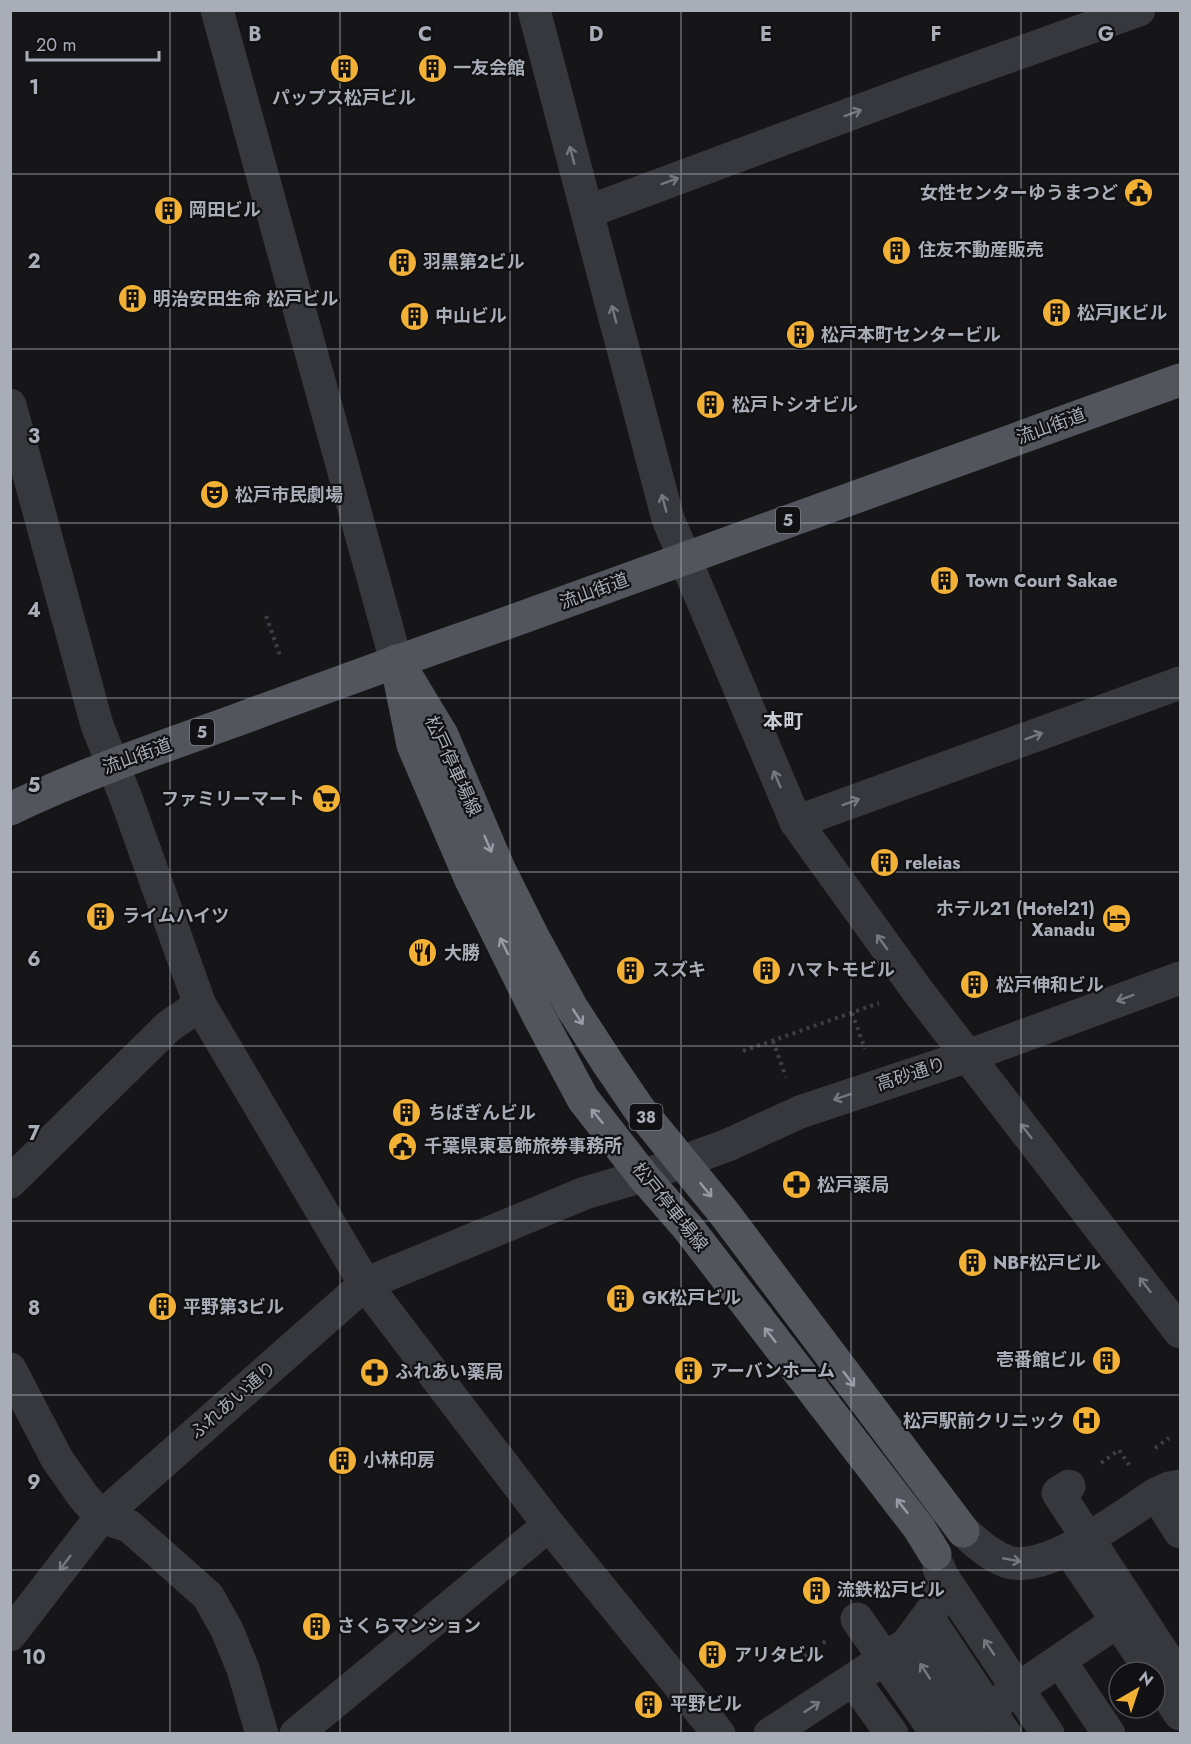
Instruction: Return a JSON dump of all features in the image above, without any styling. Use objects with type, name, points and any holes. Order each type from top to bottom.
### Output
[{"type":"main road","name":"流山街道","points":[[10,809],[112,765],[1180,380]]},
{"type":"main road","name":"松戸停車場線","points":[[396,661],[442,735],[499,869],[572,1008],[639,1109],[724,1213],[963,1530]]},
{"type":"main road","name":"松戸停車場線","points":[[396,661],[412,745],[471,879],[538,1015],[583,1099],[643,1176],[689,1229],[919,1528],[939,1565]]},
{"type":"street","points":[[217,10],[396,661]]},
{"type":"street","points":[[534,10],[668,519],[796,822],[917,990],[1180,1332]]},
{"type":"street","points":[[587,212],[915,90],[1139,10]]},
{"type":"street","points":[[10,405],[19,467],[97,725],[126,798],[200,1005],[365,1284],[549,1525],[719,1734]]},
{"type":"street","points":[[796,822],[1180,683]]},
{"type":"street","name":"高砂通り","points":[[643,1176],[728,1144],[800,1113],[968,1056],[1180,978]]},
{"type":"street","points":[[10,1182],[169,1026],[200,1005]]},
{"type":"street","name":"ふれあい通り","points":[[10,1635],[101,1516],[365,1284],[585,1193],[643,1176]]},
{"type":"street","points":[[10,1369],[57,1459],[83,1496],[101,1516],[129,1526],[208,1596],[227,1630],[243,1669],[262,1734]]},
{"type":"street","points":[[1069,1486],[1058,1493],[1180,1679]]},
{"type":"street","points":[[963,1530],[983,1550],[1010,1562],[1034,1562],[1069,1550],[1168,1490],[1180,1532]]},
{"type":"street","points":[[296,1734],[549,1525]]},
{"type":"street","points":[[1069,1550],[1144,1660]]},
{"type":"street","points":[[770,1734],[908,1644],[936,1605],[942,1589],[939,1565]]},
{"type":"street","points":[[939,1565],[1048,1734]]},
{"type":"street","points":[[951,1734],[1134,1610]]},
{"type":"street","points":[[928,1618],[1005,1734]]},
{"type":"street","points":[[857,1619],[937,1734]]},
{"type":"street","points":[[908,1644],[966,1734]]},
{"type":"street","points":[[1060,1661],[1109,1734]]},
{"type":"street","points":[[854,1680],[892,1734]]},
{"type":"street","points":[[1167,1695],[1180,1714]]},
{"type":"path","points":[[266,616],[281,658]]},
{"type":"path","points":[[743,1051],[917,990]]},
{"type":"path","points":[[1119,1450],[1130,1467]]},
{"type":"place","name":"一友会館","points":[[432,68]]},
{"type":"place","name":"パップス松戸ビル","points":[[344,69]]},
{"type":"place","name":"女性センターゆうまつど","points":[[1139,193]]},
{"type":"place","name":"岡田ビル","points":[[168,210]]},
{"type":"place","name":"住友不動産販売","points":[[897,250]]},
{"type":"place","name":"羽黒第2ビル","points":[[402,262]]},
{"type":"place","name":"明治安田生命 松戸ビル","points":[[132,299]]},
{"type":"place","name":"松戸JKビル","points":[[1056,313]]},
{"type":"place","name":"中山ビル","points":[[414,316]]},
{"type":"place","name":"松戸本町センタービル","points":[[800,335]]},
{"type":"place","name":"松戸トシオビル","points":[[711,405]]},
{"type":"place","name":"松戸市民劇場","points":[[214,495]]},
{"type":"place","name":"Town Court Sakae","points":[[945,581]]},
{"type":"place","name":"ファミリーマート","points":[[326,799]]},
{"type":"place","name":"releias","points":[[884,863]]},
{"type":"place","name":"ライムハイツ","points":[[101,916]]},
{"type":"place","name":"ホテル21 (Hotel21) Xanadu","points":[[1116,919]]},
{"type":"place","name":"大勝","points":[[423,953]]},
{"type":"place","name":"スズキ","points":[[631,970]]},
{"type":"place","name":"ハマトモビル","points":[[766,970]]},
{"type":"place","name":"松戸伸和ビル","points":[[975,985]]},
{"type":"place","name":"ちばぎんビル","points":[[407,1113]]},
{"type":"place","name":"千葉県東葛飾旅券事務所","points":[[403,1146]]},
{"type":"place","name":"松戸薬局","points":[[796,1185]]},
{"type":"place","name":"NBF松戸ビル","points":[[972,1263]]},
{"type":"place","name":"GK松戸ビル","points":[[621,1298]]},
{"type":"place","name":"平野第3ビル","points":[[162,1307]]},
{"type":"place","name":"壱番館ビル","points":[[1107,1360]]},
{"type":"place","name":"アーバンホーム","points":[[689,1371]]},
{"type":"place","name":"ふれあい薬局","points":[[374,1372]]},
{"type":"place","name":"松戸駅前クリニック","points":[[1086,1421]]},
{"type":"place","name":"小林印房","points":[[342,1460]]},
{"type":"place","name":"流鉄松戸ビル","points":[[816,1590]]},
{"type":"place","name":"さくらマンション","points":[[316,1626]]},
{"type":"place","name":"アリタビル","points":[[713,1655]]},
{"type":"place","name":"平野ビル","points":[[649,1704]]},
{"type":"district","name":"本町","points":[[783,721]]}]
